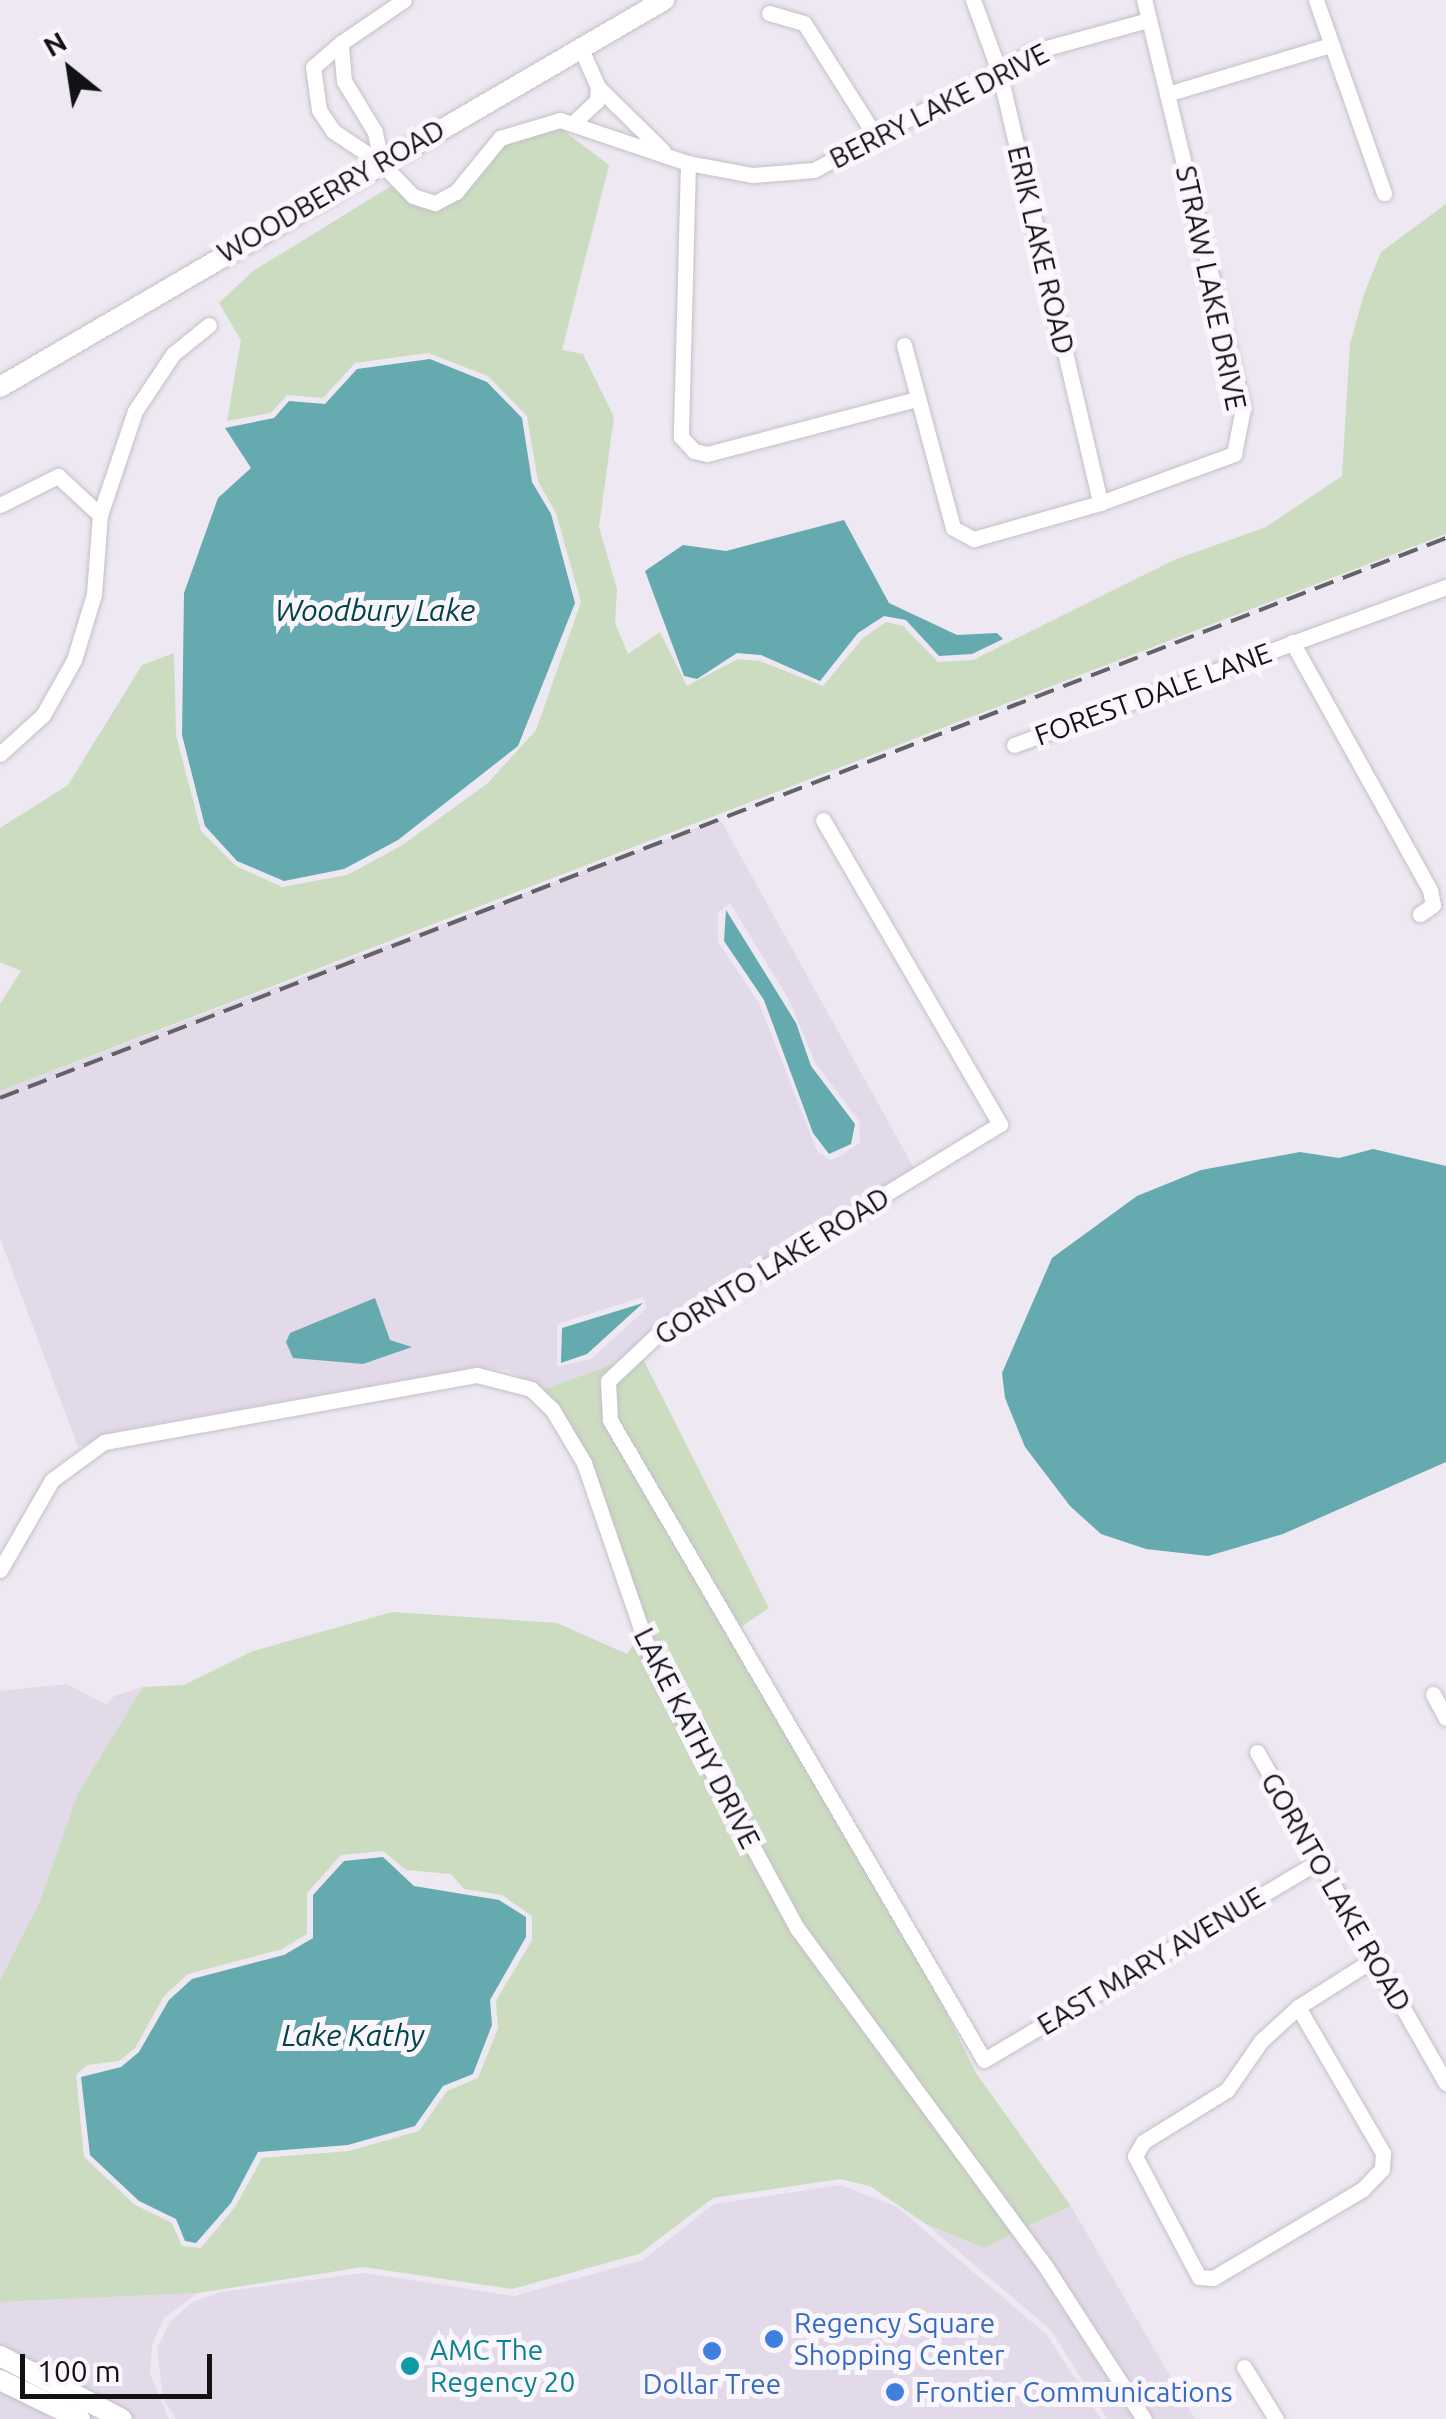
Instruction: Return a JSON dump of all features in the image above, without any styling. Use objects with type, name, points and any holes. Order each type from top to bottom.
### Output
[{"type":"street","points":[[312,77],[326,51],[404,0]]},
{"type":"street","name":"WOODBERRY ROAD","points":[[0,386],[664,0]]},
{"type":"street","name":"ERIK LAKE ROAD","points":[[973,0],[999,71],[1100,503]]},
{"type":"street","name":"STRAW LAKE DRIVE","points":[[904,345],[953,528],[974,539],[1100,503],[1234,454],[1243,408],[1144,0]]},
{"type":"street","points":[[1316,0],[1328,46],[1384,193]]},
{"type":"street","points":[[769,13],[804,23],[878,140]]},
{"type":"street","name":"BERRY LAKE DRIVE","points":[[312,77],[319,110],[334,130],[380,162],[413,196],[435,202],[456,192],[500,138],[533,123],[572,124],[688,163],[753,175],[814,170],[878,140],[1032,52],[1148,20]]},
{"type":"street","points":[[342,43],[344,74],[375,132],[380,162]]},
{"type":"street","points":[[1167,94],[1328,46]]},
{"type":"street","name":"BERRY LAKE DRIVE","points":[[580,49],[598,88],[670,157]]},
{"type":"street","points":[[312,77],[344,74]]},
{"type":"street","points":[[572,124],[597,102],[598,88]]},
{"type":"street","points":[[688,163],[681,438],[694,452],[707,454],[917,399]]},
{"type":"street","points":[[0,754],[42,715],[74,660],[94,594],[100,515],[135,411],[173,354],[209,326]]},
{"type":"street","points":[[0,506],[58,476],[100,515]]},
{"type":"street","name":"FOREST DALE LANE","points":[[1014,744],[1446,587]]},
{"type":"street","points":[[1292,642],[1430,890],[1433,905],[1420,914]]},
{"type":"street","name":"GORNTO LAKE ROAD","points":[[823,820],[1000,1124],[660,1332],[608,1381],[610,1420],[984,2060]]},
{"type":"street","name":"LAKE KATHY DRIVE","points":[[0,1570],[52,1480],[104,1442],[458,1377],[490,1374],[531,1389],[552,1409],[584,1463],[653,1663],[797,1928],[1046,2267],[1144,2419]]},
{"type":"street","points":[[1432,1694],[1446,1718]]},
{"type":"street","name":"GORNTO LAKE ROAD","points":[[1257,1752],[1446,2084]]},
{"type":"street","name":"EAST MARY AVENUE","points":[[984,2060],[1318,1862]]},
{"type":"street","points":[[1298,2007],[1383,2153],[1382,2169],[1363,2189],[1230,2268],[1199,2276],[1135,2156],[1143,2142],[1227,2090],[1261,2042],[1298,2007],[1374,1959]]},
{"type":"street","points":[[0,2356],[119,2418]]},
{"type":"street","points":[[1244,2366],[1276,2419]]},
{"type":"street","points":[[0,2380],[80,2419]]},
{"type":"shaded area","points":[[720,819],[914,1168],[657,1325],[616,1363],[545,1390],[507,1370],[475,1367],[121,1430],[78,1447],[0,1238],[0,1091]],"holes":[[[730,903],[789,1000],[816,1064],[859,1121],[860,1143],[840,1156],[830,1160],[817,1151],[759,1003],[718,942],[718,913]],[[643,1297],[647,1308],[591,1359],[557,1367],[557,1324]]]},
{"type":"shaded area","points":[[67,1684],[107,1705],[114,1696],[143,1687],[78,1793],[39,1903],[0,1980],[0,1691]]},
{"type":"shaded area","points":[[841,2185],[897,2207],[1047,2335],[1101,2419],[176,2419],[163,2399],[157,2348],[170,2322],[192,2302],[221,2292],[364,2273],[514,2296],[643,2260],[714,2204]]},
{"type":"shaded area","points":[[1071,2206],[1195,2419],[1152,2419],[1026,2227]]},
{"type":"shaded area","points":[[926,2224],[984,2248],[1014,2233],[1136,2419],[1107,2419],[1051,2330]]},
{"type":"shaded area","points":[[198,2293],[164,2318],[152,2345],[150,2373],[169,2419],[132,2419],[82,2386],[0,2348],[0,2302]]},
{"type":"shaded area","points":[[0,2388],[67,2419],[0,2419]]},
{"type":"green space","points":[[560,128],[609,165],[562,350],[583,354],[614,417],[599,527],[617,589],[615,623],[628,654],[660,632],[687,686],[738,659],[760,661],[823,686],[863,638],[886,622],[903,626],[938,662],[973,660],[1174,560],[1266,527],[1342,476],[1350,344],[1364,294],[1381,252],[1446,204],[1446,534],[0,1091],[0,1004],[21,971],[0,962],[0,828],[68,785],[142,665],[174,653],[176,735],[201,831],[236,866],[282,887],[347,875],[401,846],[488,783],[536,730],[581,602],[556,513],[538,481],[527,416],[488,376],[428,353],[355,363],[323,398],[287,395],[271,413],[227,421],[241,340],[219,303],[253,271],[393,185],[433,209],[504,144]]},
{"type":"green space","points":[[643,1359],[769,1608],[741,1627],[617,1419],[615,1385]]},
{"type":"green space","points":[[616,1363],[603,1420],[919,1957],[976,2073],[1071,2206],[1026,2227],[803,1924],[660,1660],[590,1461],[543,1390]]},
{"type":"green space","points":[[392,1612],[557,1623],[627,1654],[637,1640],[791,1931],[1014,2233],[984,2248],[926,2224],[870,2186],[840,2179],[713,2198],[639,2254],[512,2289],[363,2267],[198,2293],[0,2302],[0,1980],[39,1903],[78,1793],[143,1687],[184,1685],[253,1651]],"holes":[[[383,1851],[406,1870],[451,1874],[464,1889],[502,1895],[532,1916],[532,1940],[496,2001],[498,2028],[478,2078],[447,2091],[419,2131],[349,2151],[262,2158],[235,2207],[201,2248],[182,2246],[172,2223],[135,2205],[84,2157],[76,2075],[87,2065],[119,2061],[135,2048],[164,1996],[188,1974],[282,1949],[307,1934],[307,1893],[341,1855]]]},
{"type":"water","name":"Woodbury Lake","points":[[430,359],[487,382],[522,418],[532,482],[551,514],[575,603],[518,746],[398,840],[344,869],[284,881],[237,861],[205,826],[182,735],[184,593],[218,498],[251,468],[225,428],[274,418],[289,401],[325,404],[357,369]]},
{"type":"water","points":[[844,520],[889,603],[957,635],[997,633],[1003,639],[972,654],[939,656],[906,620],[884,616],[858,633],[820,681],[761,655],[737,653],[697,679],[684,676],[645,571],[683,545],[726,551]]},
{"type":"water","points":[[726,910],[796,1023],[811,1066],[855,1124],[851,1144],[829,1154],[813,1133],[764,1000],[724,941]]},
{"type":"water","points":[[1373,1149],[1446,1166],[1446,1462],[1283,1534],[1208,1556],[1146,1549],[1101,1534],[1070,1506],[1025,1447],[1005,1398],[1002,1373],[1052,1258],[1137,1196],[1201,1170],[1300,1152],[1339,1158]]},
{"type":"water","points":[[375,1298],[390,1340],[412,1347],[363,1364],[293,1358],[286,1342],[290,1333]]},
{"type":"water","points":[[643,1303],[587,1354],[561,1363],[562,1328]]},
{"type":"water","name":"Lake Kathy","points":[[383,1857],[414,1886],[499,1900],[526,1917],[526,1937],[490,2000],[492,2025],[473,2074],[443,2086],[415,2126],[348,2145],[258,2152],[231,2203],[196,2243],[185,2241],[176,2219],[139,2201],[90,2155],[81,2077],[121,2067],[139,2052],[169,2000],[192,1979],[284,1955],[313,1938],[313,1895],[344,1861]]},
{"type":"railway","points":[[0,1098],[1446,538]]},
{"type":"place","name":"Regency Square Shopping Center","points":[[774,2339]]},
{"type":"place","name":"Dollar Tree","points":[[712,2351]]},
{"type":"place","name":"AMC The Regency 20","points":[[410,2366]]},
{"type":"place","name":"Frontier Communications","points":[[895,2392]]}]
